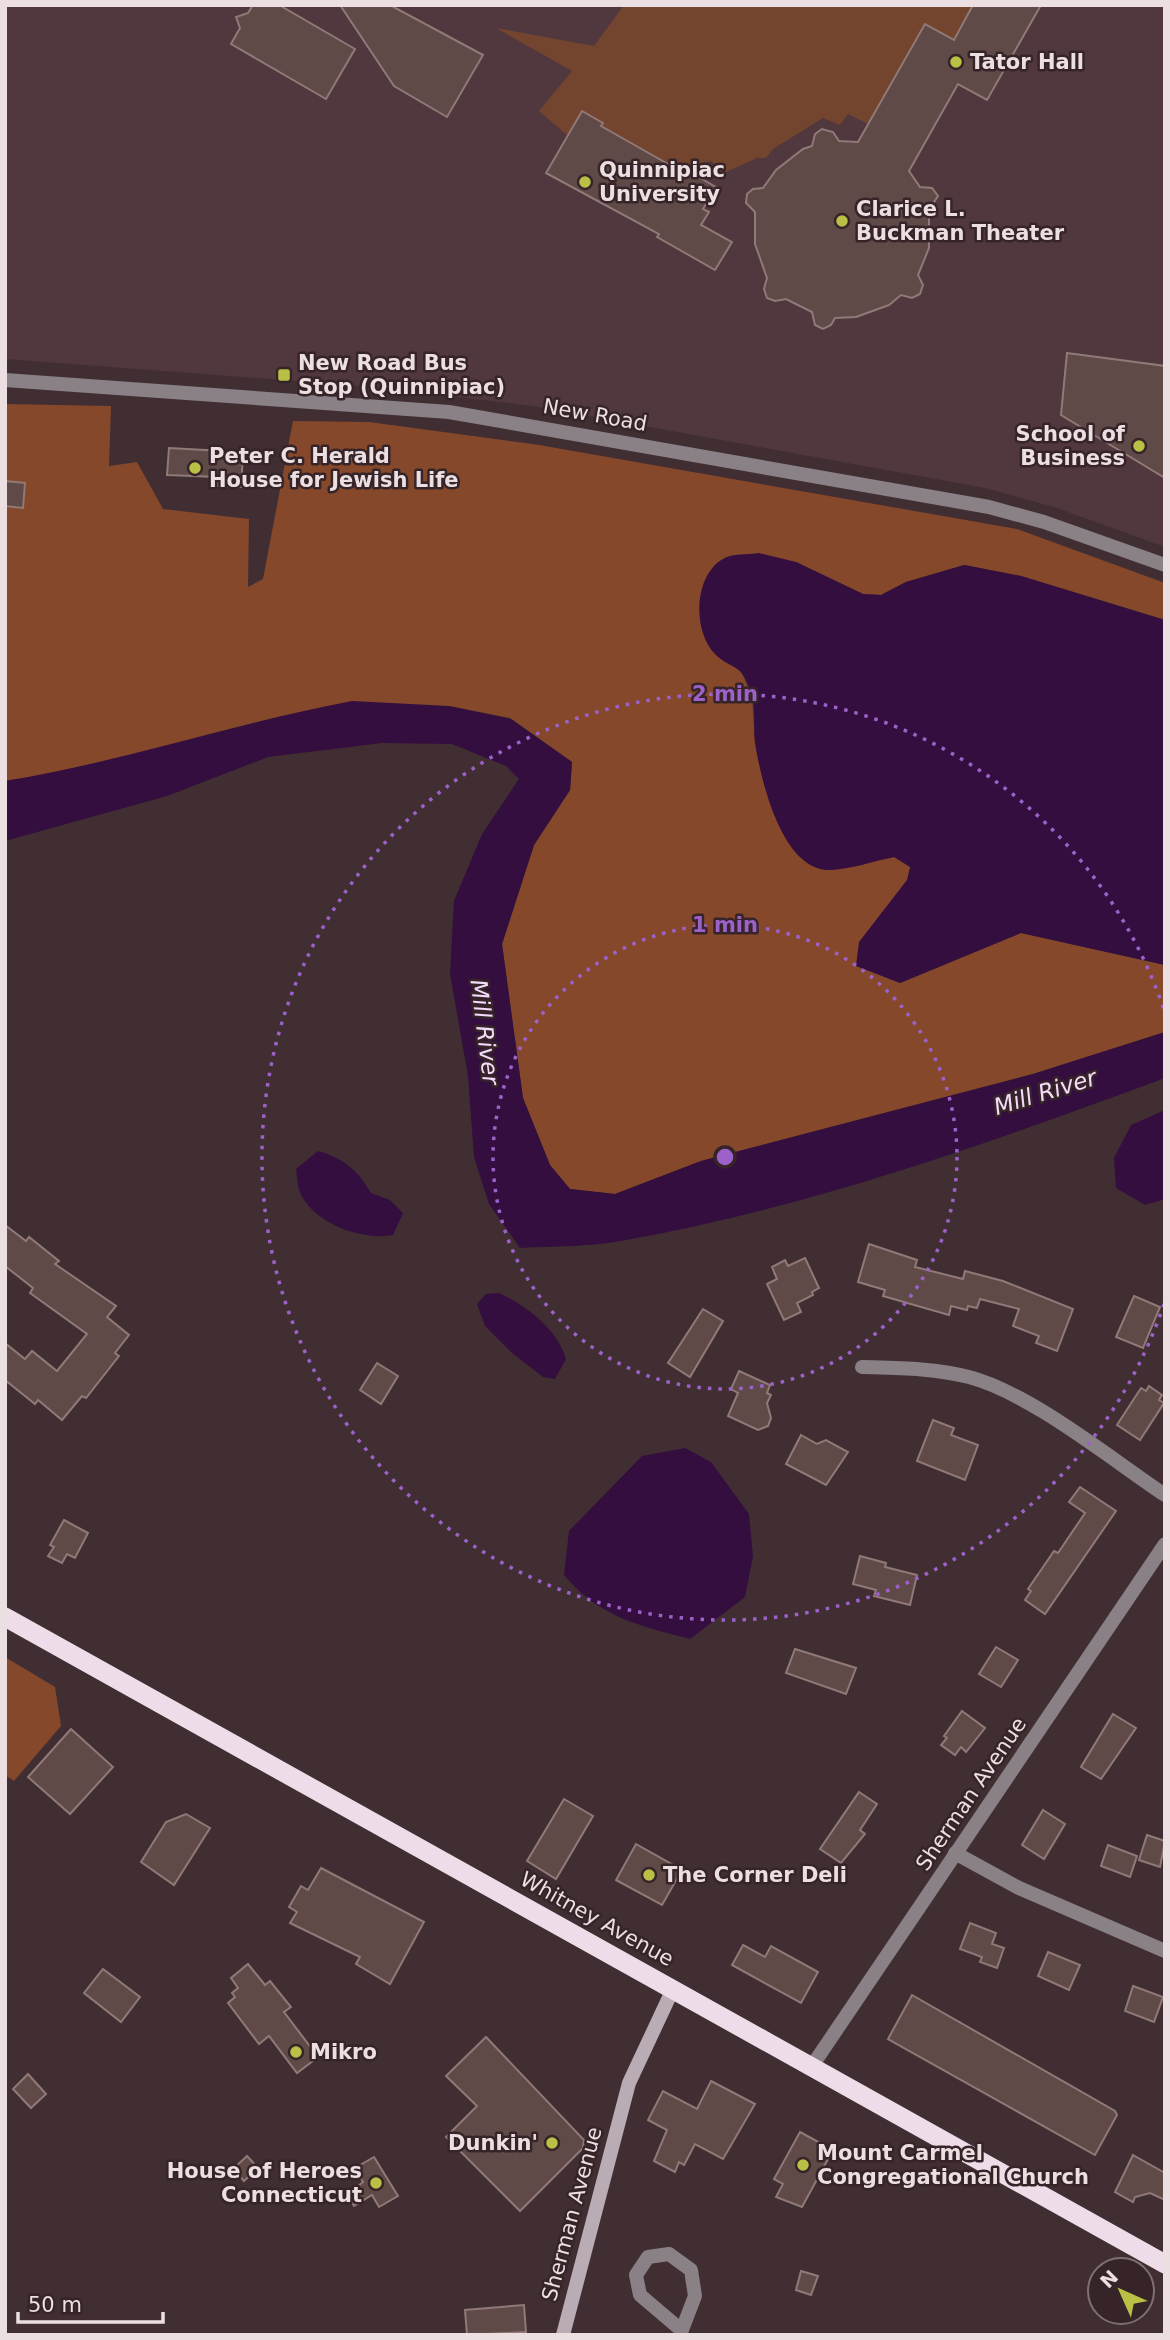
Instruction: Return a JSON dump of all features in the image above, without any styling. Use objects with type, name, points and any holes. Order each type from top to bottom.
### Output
[{"type":"highway","name":"Whitney Avenue","points":[[5,1617],[1165,2264]]},
{"type":"main road","name":"Sherman Avenue","points":[[563,2335],[629,2083],[673,1989]]},
{"type":"street","name":"New Road","points":[[5,380],[449,412],[538,426],[989,506],[1165,565]]},
{"type":"street","points":[[862,1367],[922,1369],[969,1377],[1012,1394],[1165,1495]]},
{"type":"street","name":"Sherman Avenue","points":[[812,2066],[1165,1544]]},
{"type":"street","points":[[955,1853],[1019,1888],[1165,1951]]},
{"type":"street","points":[[669,2254],[691,2270],[695,2296],[680,2332],[640,2295],[636,2274],[648,2257],[669,2254]]},
{"type":"shaded area","name":"Quinnipiac University","points":[[5,5],[1165,5],[1165,547],[1054,507],[985,488],[540,407],[375,387],[5,359]]},
{"type":"shaded area","points":[[624,5],[973,5],[954,40],[925,24],[868,124],[848,114],[840,125],[823,118],[773,149],[766,158],[757,158],[724,173],[711,161],[690,166],[688,172],[679,171],[601,126],[603,123],[582,111],[567,135],[539,111],[572,71],[496,28],[594,46]]},
{"type":"shaded area","points":[[5,404],[111,406],[109,466],[137,462],[163,509],[249,519],[248,587],[263,579],[293,421],[369,422],[539,445],[1017,529],[1165,583],[1165,620],[1021,576],[965,565],[906,582],[881,595],[863,594],[796,562],[715,654],[739,667],[752,696],[755,742],[829,870],[894,857],[911,867],[908,880],[860,942],[900,983],[1021,933],[1165,965],[1165,1032],[1033,1074],[701,1161],[615,1194],[570,1189],[550,1165],[523,1098],[502,944],[534,845],[570,790],[572,762],[510,718],[449,706],[5,781]]},
{"type":"shaded area","points":[[5,1657],[55,1687],[61,1726],[14,1781],[5,1775]]},
{"type":"water","points":[[759,553],[796,562],[863,594],[881,595],[906,582],[964,565],[1021,576],[1165,620],[1165,965],[1021,933],[900,983],[856,966],[859,942],[907,880],[910,867],[894,857],[831,870],[814,867],[799,856],[777,821],[758,759],[753,701],[748,684],[736,668],[715,654],[702,632],[700,618],[702,590],[713,567],[727,557]]},
{"type":"water","name":"Mill River","points":[[352,701],[449,706],[511,719],[572,762],[570,790],[534,845],[502,944],[523,1098],[550,1165],[570,1189],[615,1194],[701,1161],[1033,1074],[1165,1032],[1165,1078],[966,1149],[764,1210],[613,1242],[520,1248],[489,1204],[474,1157],[468,1076],[450,974],[454,901],[482,834],[519,779],[506,766],[452,744],[382,743],[268,757],[167,796],[5,841],[5,781],[92,764]]},
{"type":"water","points":[[1165,1110],[1165,1199],[1145,1205],[1116,1188],[1114,1158],[1131,1125]]},
{"type":"water","points":[[318,1151],[349,1166],[371,1193],[390,1200],[403,1213],[393,1235],[367,1235],[339,1227],[314,1212],[305,1202],[299,1190],[296,1169]]},
{"type":"water","points":[[499,1293],[530,1312],[556,1338],[566,1359],[555,1379],[543,1377],[512,1353],[485,1326],[477,1304],[486,1294]]},
{"type":"water","points":[[685,1448],[711,1462],[749,1514],[753,1556],[745,1597],[690,1639],[621,1618],[591,1601],[564,1575],[569,1531],[642,1456]]},
{"type":"building","points":[[253,5],[279,5],[355,49],[326,99],[231,44],[240,28],[236,17],[248,13]]},
{"type":"building","points":[[340,5],[390,5],[483,55],[447,117],[394,86]]},
{"type":"building","name":"Clarice L. Buckman Theater","points":[[973,5],[1041,5],[987,100],[958,84],[909,171],[920,187],[932,188],[938,196],[929,210],[929,248],[918,275],[923,285],[920,294],[912,298],[901,295],[889,305],[856,317],[835,318],[831,325],[823,329],[815,325],[812,312],[786,299],[775,301],[767,298],[764,289],[767,278],[755,244],[755,212],[746,203],[747,194],[753,189],[763,188],[776,170],[803,149],[812,146],[815,134],[822,129],[833,132],[839,141],[858,142],[925,24],[954,40]]},
{"type":"building","points":[[582,111],[603,123],[601,126],[691,177],[693,174],[716,187],[703,209],[709,212],[701,225],[732,242],[715,270],[657,237],[659,234],[546,173]]},
{"type":"building","name":"School of Business","points":[[1067,353],[1165,366],[1165,478],[1061,415]]},
{"type":"building","points":[[169,448],[243,455],[241,487],[218,486],[218,477],[167,475]]},
{"type":"building","points":[[5,481],[25,483],[23,508],[5,506]]},
{"type":"building","points":[[5,1225],[26,1241],[29,1237],[59,1261],[55,1264],[116,1306],[107,1317],[129,1335],[115,1353],[119,1356],[86,1398],[82,1396],[62,1420],[38,1400],[35,1404],[5,1380],[5,1343],[25,1359],[32,1351],[57,1371],[87,1334],[30,1293],[33,1288],[5,1266]]},
{"type":"building","points":[[869,1244],[917,1260],[915,1267],[963,1279],[965,1271],[1003,1281],[1073,1309],[1057,1351],[1036,1343],[1039,1336],[1013,1326],[1019,1309],[980,1299],[977,1308],[968,1306],[967,1310],[951,1306],[949,1315],[883,1296],[885,1290],[858,1282]]},
{"type":"building","points":[[805,1258],[819,1288],[812,1292],[813,1295],[797,1303],[801,1312],[784,1320],[767,1284],[777,1279],[772,1267],[785,1260],[788,1266]]},
{"type":"building","points":[[1134,1296],[1160,1307],[1143,1348],[1116,1337]]},
{"type":"building","points":[[703,1309],[723,1321],[690,1377],[668,1363]]},
{"type":"building","points":[[377,1363],[398,1376],[381,1404],[360,1390]]},
{"type":"building","points":[[739,1371],[770,1385],[767,1393],[771,1395],[767,1403],[771,1418],[768,1426],[758,1430],[728,1416],[738,1393],[731,1389]]},
{"type":"building","points":[[1149,1386],[1162,1395],[1159,1400],[1164,1403],[1140,1440],[1117,1425],[1141,1388],[1146,1391]]},
{"type":"building","points":[[933,1420],[954,1428],[951,1435],[978,1445],[965,1480],[917,1461]]},
{"type":"building","points":[[801,1435],[817,1444],[826,1440],[848,1452],[826,1485],[786,1464]]},
{"type":"building","points":[[1080,1487],[1116,1511],[1045,1614],[1025,1600],[1031,1591],[1028,1589],[1054,1551],[1058,1553],[1085,1513],[1069,1502]]},
{"type":"building","points":[[64,1520],[88,1533],[75,1558],[67,1554],[62,1563],[48,1556],[54,1547],[50,1545]]},
{"type":"building","points":[[860,1556],[886,1563],[885,1567],[917,1575],[910,1605],[874,1596],[876,1590],[853,1584]]},
{"type":"building","points":[[996,1647],[1018,1660],[1001,1687],[979,1674]]},
{"type":"building","points":[[795,1649],[856,1668],[846,1694],[786,1673]]},
{"type":"building","points":[[962,1711],[985,1728],[966,1752],[961,1747],[955,1755],[941,1745],[947,1738],[944,1736]]},
{"type":"building","points":[[1113,1714],[1136,1728],[1101,1779],[1081,1767]]},
{"type":"building","points":[[71,1729],[113,1767],[70,1814],[28,1777]]},
{"type":"building","points":[[859,1792],[877,1804],[860,1830],[865,1834],[841,1863],[820,1849]]},
{"type":"building","points":[[564,1799],[593,1816],[556,1879],[527,1861]]},
{"type":"building","points":[[1043,1810],[1065,1824],[1044,1859],[1022,1845]]},
{"type":"building","points":[[186,1814],[210,1828],[174,1885],[141,1862],[166,1822]]},
{"type":"building","points":[[1147,1835],[1165,1841],[1160,1867],[1139,1860]]},
{"type":"building","name":"The Corner Deli","points":[[636,1844],[682,1870],[662,1905],[616,1880]]},
{"type":"building","points":[[1108,1845],[1137,1856],[1130,1877],[1101,1866]]},
{"type":"building","points":[[321,1868],[424,1922],[390,1984],[356,1964],[360,1957],[290,1923],[297,1912],[289,1907],[301,1886],[308,1890]]},
{"type":"building","points":[[970,1923],[996,1933],[992,1944],[1004,1948],[997,1968],[980,1962],[982,1957],[960,1949]]},
{"type":"building","points":[[743,1945],[765,1957],[771,1946],[818,1972],[801,2003],[732,1965]]},
{"type":"building","points":[[1048,1952],[1080,1965],[1069,1990],[1038,1976]]},
{"type":"building","points":[[248,1964],[265,1985],[270,1981],[291,2007],[284,2012],[318,2057],[297,2073],[269,2036],[259,2044],[228,2003],[235,1997],[232,1993],[238,1988],[231,1978]]},
{"type":"building","points":[[103,1969],[140,1997],[121,2022],[84,1993]]},
{"type":"building","points":[[1133,1986],[1163,1997],[1154,2022],[1125,2011]]},
{"type":"building","points":[[912,1995],[1115,2111],[1117,2115],[1095,2155],[888,2039]]},
{"type":"building","points":[[486,2037],[584,2140],[583,2148],[520,2211],[446,2137],[477,2106],[446,2076]]},
{"type":"building","points":[[28,2074],[46,2094],[31,2108],[13,2089]]},
{"type":"building","points":[[711,2081],[755,2104],[723,2159],[695,2144],[684,2165],[679,2162],[675,2172],[654,2161],[667,2130],[648,2120],[663,2091],[697,2109]]},
{"type":"building","name":"Mount Carmel Congregational Church","points":[[800,2132],[833,2150],[802,2207],[776,2197],[783,2184],[774,2179]]},
{"type":"building","points":[[1133,2155],[1165,2173],[1165,2200],[1150,2193],[1135,2197],[1133,2202],[1115,2192]]},
{"type":"building","points":[[247,2156],[258,2168],[244,2181],[233,2169]]},
{"type":"building","points":[[374,2157],[398,2196],[379,2207],[372,2195],[354,2206],[347,2195],[363,2182],[355,2168]]},
{"type":"building","points":[[801,2271],[818,2276],[811,2295],[796,2290]]},
{"type":"building","points":[[524,2305],[526,2332],[467,2335],[465,2310]]},
{"type":"place","name":"Tator Hall","points":[[956,62]]},
{"type":"place","name":"Quinnipiac University","points":[[585,182]]},
{"type":"place","name":"Clarice L. Buckman Theater","points":[[842,221]]},
{"type":"place","name":"New Road Bus Stop (Quinnipiac)","points":[[284,375]]},
{"type":"place","name":"School of Business","points":[[1139,446]]},
{"type":"place","name":"Peter C. Herald House for Jewish Life","points":[[195,468]]},
{"type":"place","name":"The Corner Deli","points":[[649,1875]]},
{"type":"place","name":"Mikro","points":[[296,2052]]},
{"type":"place","name":"Dunkin'","points":[[552,2143]]},
{"type":"place","name":"Mount Carmel Congregational Church","points":[[803,2165]]},
{"type":"place","name":"House of Heroes Connecticut","points":[[376,2183]]}]
